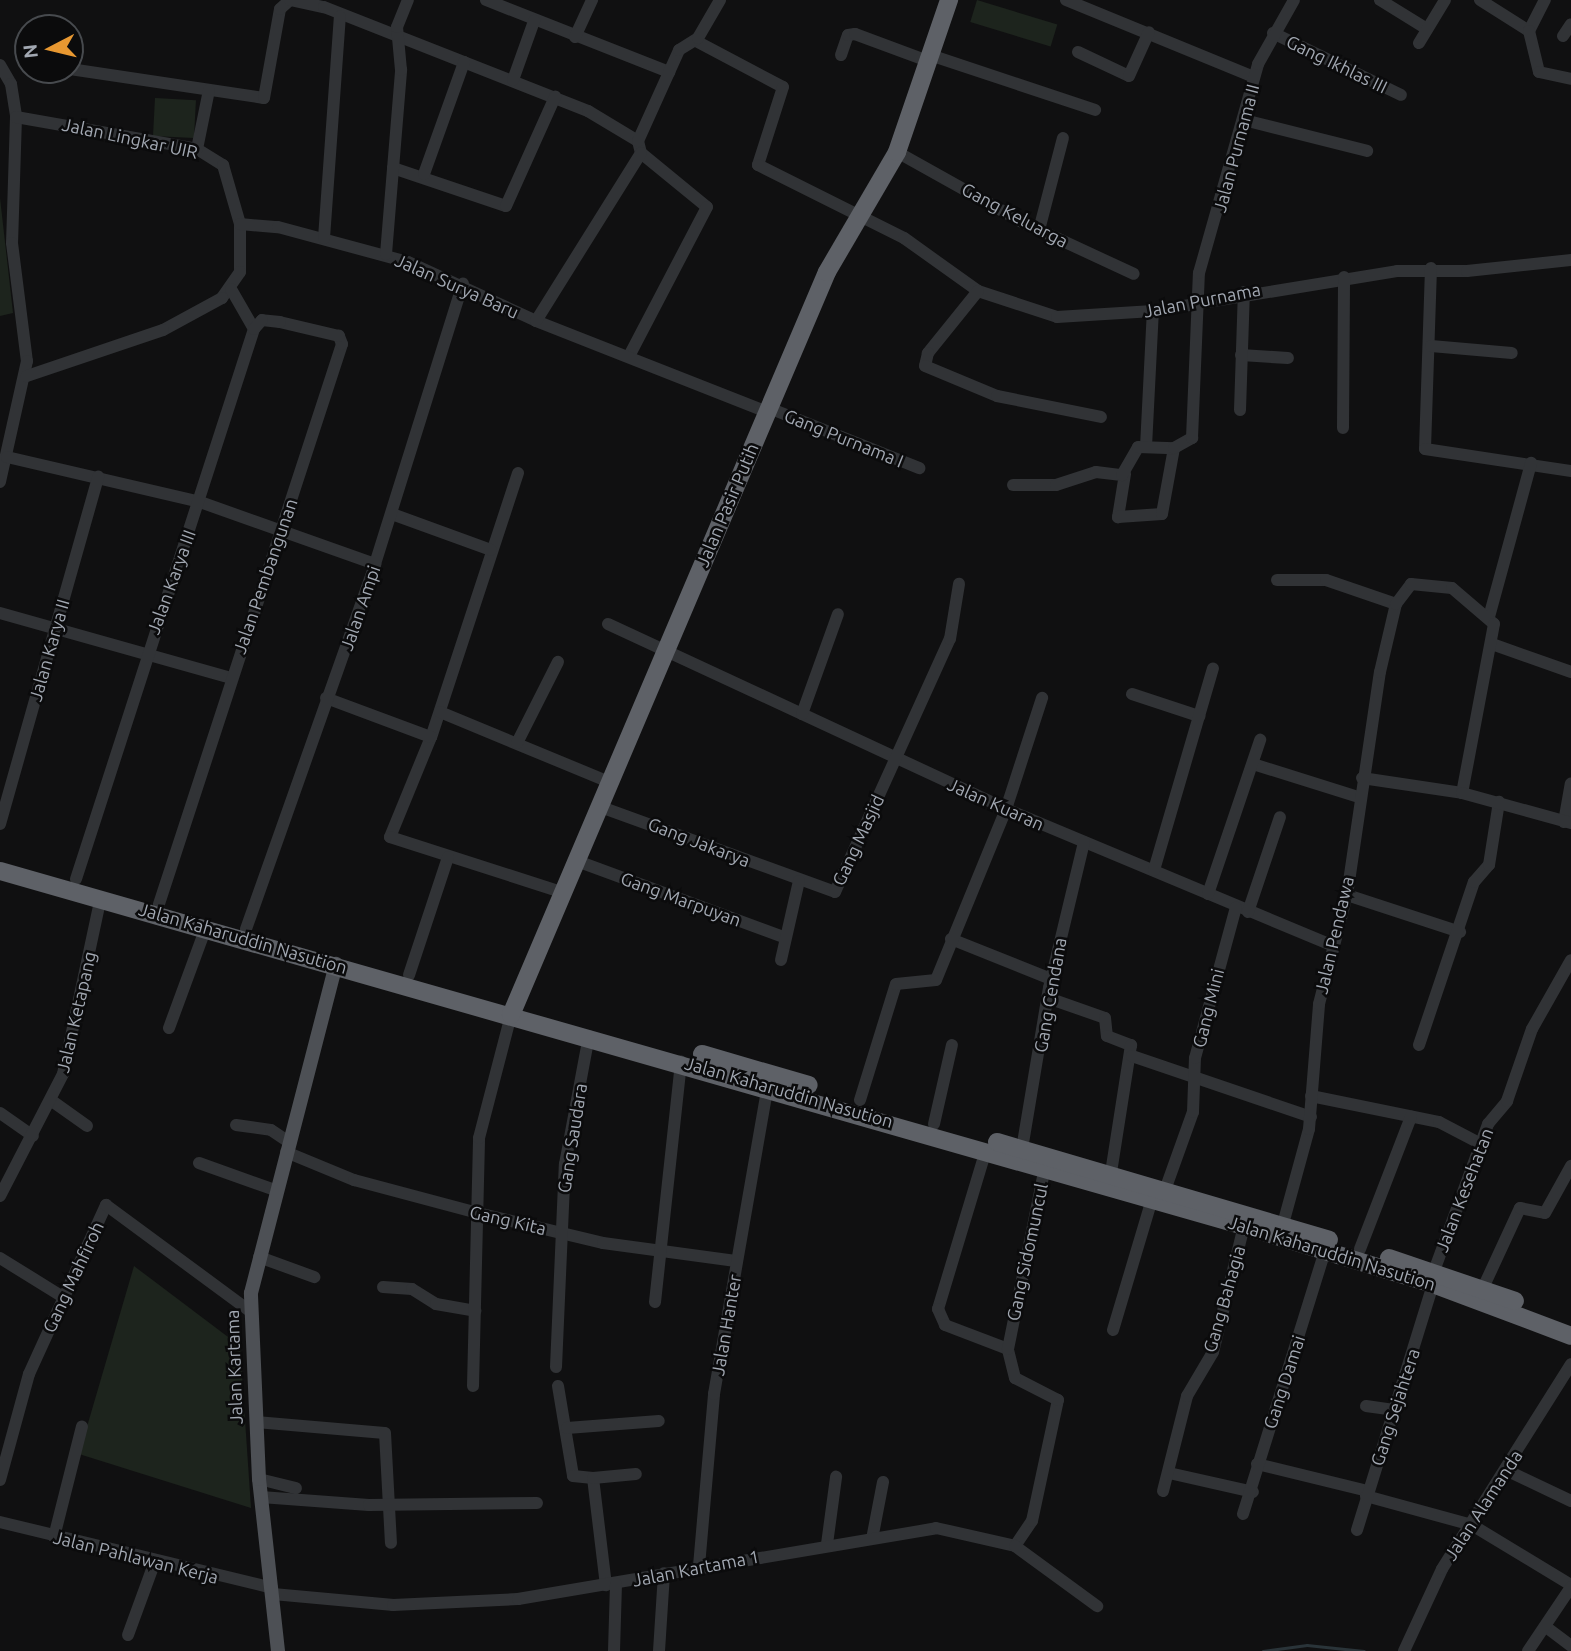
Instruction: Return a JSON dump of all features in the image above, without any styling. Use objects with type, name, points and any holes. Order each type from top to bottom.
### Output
[{"type":"highway","name":"Jalan Pasir Putih","points":[[514,1009],[768,410],[859,213],[897,152],[949,0]]},
{"type":"highway","name":"Jalan Kaharuddin Nasution","points":[[0,860],[12,870],[205,930],[860,1100],[1022,1149],[1046,1163],[1111,1173],[1158,1194],[1244,1226],[1325,1251],[1483,1288],[1571,1324]]},
{"type":"highway","name":"Jalan Kaharuddin Nasution","points":[[12,870],[76,878],[159,905],[409,975],[589,1036],[681,1060],[986,1150],[1283,1224],[1360,1249],[1571,1336]]},
{"type":"main road","name":"Jalan Kartama","points":[[278,1651],[259,1479],[250,1311],[275,1189],[336,964]]},
{"type":"street","points":[[386,254],[393,168],[398,37],[408,0]]},
{"type":"street","points":[[486,0],[516,5],[534,21],[669,72]]},
{"type":"street","points":[[575,37],[592,0]]},
{"type":"street","points":[[536,321],[639,147],[679,50],[696,41],[720,0]]},
{"type":"street","points":[[1066,0],[1254,76]]},
{"type":"street","name":"Jalan Purnama II","points":[[1174,448],[1192,438],[1199,273],[1244,120],[1254,76],[1273,33],[1294,0]]},
{"type":"street","points":[[1380,0],[1427,29]]},
{"type":"street","points":[[1419,43],[1445,0]]},
{"type":"street","points":[[1529,31],[1545,0]]},
{"type":"street","points":[[84,70],[266,97],[286,1],[309,2],[340,17],[555,97],[639,147],[704,199],[707,212],[629,356]]},
{"type":"street","points":[[1489,2],[1529,31],[1539,72],[1571,79]]},
{"type":"street","points":[[324,238],[340,17]]},
{"type":"street","points":[[513,80],[534,21]]},
{"type":"street","points":[[1563,36],[1571,24]]},
{"type":"street","points":[[1078,52],[1129,75],[1149,32]]},
{"type":"street","name":"Gang Ikhlas III","points":[[1273,33],[1401,95]]},
{"type":"street","points":[[841,55],[848,35],[855,34],[1096,110]]},
{"type":"street","name":"Jalan Purnama","points":[[696,41],[783,87],[758,165],[859,213],[978,291],[1057,317],[1153,311],[1244,292],[1344,277],[1431,268],[1467,271],[1571,260]]},
{"type":"street","points":[[424,174],[464,62]]},
{"type":"street","points":[[0,65],[11,84],[16,117],[12,243],[27,376],[0,482]]},
{"type":"street","points":[[197,149],[209,90]]},
{"type":"street","points":[[393,168],[424,174],[506,206],[555,97]]},
{"type":"street","name":"Jalan Lingkar UIR","points":[[16,117],[197,149],[223,165],[240,224],[240,272],[231,289]]},
{"type":"street","points":[[1244,120],[1367,151]]},
{"type":"street","points":[[1039,230],[1063,138]]},
{"type":"street","name":"Gang Keluarga","points":[[897,152],[1039,230],[1134,274]]},
{"type":"street","name":"Jalan Surya Baru","points":[[240,224],[324,238],[386,254],[463,284],[536,321],[768,410]]},
{"type":"street","points":[[1431,268],[1431,346],[1424,449],[1571,471]]},
{"type":"street","points":[[1343,428],[1344,277]]},
{"type":"street","name":"Jalan Ampi","points":[[246,929],[392,514],[463,284]]},
{"type":"street","points":[[27,376],[163,330],[231,289],[254,329]]},
{"type":"street","points":[[978,291],[928,353],[925,366],[997,396],[1101,417]]},
{"type":"street","points":[[1240,410],[1244,292]]},
{"type":"street","points":[[1146,447],[1153,311]]},
{"type":"street","name":"Jalan Pembangunan","points":[[159,905],[342,341],[280,322],[262,320],[254,329]]},
{"type":"street","name":"Jalan Karya III","points":[[76,878],[147,651],[200,502],[254,329]]},
{"type":"street","points":[[1431,346],[1512,353]]},
{"type":"street","points":[[1241,355],[1288,358]]},
{"type":"street","name":"Gang Purnama I","points":[[768,410],[919,468]]},
{"type":"street","points":[[1138,447],[1146,447],[1174,448],[1162,514],[1118,517],[1125,474],[1138,447]]},
{"type":"street","points":[[7,457],[200,502],[375,564]]},
{"type":"street","points":[[1462,793],[1492,645],[1489,617],[1531,463]]},
{"type":"street","points":[[517,473],[440,712],[390,840],[564,893]]},
{"type":"street","points":[[1013,485],[1125,474]]},
{"type":"street","name":"Jalan Karya II","points":[[0,824],[53,628],[98,477]]},
{"type":"street","points":[[392,514],[491,550]]},
{"type":"street","points":[[1277,580],[1326,580],[1396,604],[1411,584],[1429,582],[1465,595],[1489,617]]},
{"type":"street","points":[[897,756],[950,639],[959,584]]},
{"type":"street","name":"Jalan Pendawa","points":[[1283,1224],[1311,1117],[1311,1096],[1331,945],[1347,895],[1358,797],[1396,604]]},
{"type":"street","points":[[0,613],[147,651],[231,678]]},
{"type":"street","points":[[802,714],[838,614]]},
{"type":"street","name":"Jalan Kuaran","points":[[608,624],[897,756],[1006,809],[1331,945]]},
{"type":"street","points":[[1492,645],[1571,672]]},
{"type":"street","points":[[517,743],[558,662]]},
{"type":"street","points":[[1154,870],[1213,668]]},
{"type":"street","points":[[1132,694],[1199,716]]},
{"type":"street","points":[[326,698],[431,737]]},
{"type":"street","points":[[860,1100],[893,988],[901,982],[936,980],[1006,809],[1042,698]]},
{"type":"street","points":[[440,712],[608,782]]},
{"type":"street","points":[[1208,894],[1260,740]]},
{"type":"street","name":"Gang Masjid","points":[[799,881],[838,889],[897,756]]},
{"type":"street","points":[[1253,764],[1358,797]]},
{"type":"street","points":[[1362,778],[1462,793],[1568,823],[1571,784]]},
{"type":"street","points":[[1419,1045],[1460,932],[1474,882],[1489,865],[1499,802]]},
{"type":"street","name":"Gang Jakarya","points":[[598,806],[799,881]]},
{"type":"street","name":"Gang Mini","points":[[1113,1329],[1158,1194],[1193,1112],[1197,1074],[1195,1058],[1242,909],[1280,817]]},
{"type":"street","name":"Gang Cendana","points":[[1022,1149],[1051,979],[1084,842]]},
{"type":"street","points":[[409,975],[448,857]]},
{"type":"street","name":"Gang Marpuyan","points":[[577,860],[784,937]]},
{"type":"street","points":[[781,960],[784,937],[799,881]]},
{"type":"street","points":[[1347,895],[1460,932]]},
{"type":"street","name":"Jalan Ketapang","points":[[0,1196],[52,1101],[68,1059],[102,897]]},
{"type":"street","points":[[169,1028],[205,930]]},
{"type":"street","points":[[951,939],[1051,979]]},
{"type":"street","name":"Jalan Kesehatan","points":[[1433,1278],[1481,1144],[1507,1101],[1541,1009],[1571,960]]},
{"type":"street","points":[[1048,998],[1105,1018],[1107,1036],[1129,1043],[1132,1056],[1111,1173]]},
{"type":"street","points":[[473,1386],[482,1214],[480,1138],[514,1009]]},
{"type":"street","name":"Gang Saudara","points":[[556,1367],[559,1232],[589,1036]]},
{"type":"street","points":[[934,1124],[952,1045]]},
{"type":"street","points":[[1132,1056],[1197,1074],[1311,1117]]},
{"type":"street","points":[[654,1302],[681,1060]]},
{"type":"street","name":"Jalan Hanter","points":[[699,1566],[714,1394],[768,1085]]},
{"type":"street","points":[[1311,1096],[1439,1122],[1481,1144]]},
{"type":"street","points":[[52,1101],[87,1126]]},
{"type":"street","points":[[0,1113],[33,1136]]},
{"type":"street","points":[[1360,1249],[1410,1117]]},
{"type":"street","name":"Gang Kita","points":[[236,1125],[271,1130],[288,1147],[354,1180],[559,1232],[736,1261]]},
{"type":"street","points":[[986,1150],[938,1309],[945,1325],[1008,1349],[1015,1378],[1058,1400],[1032,1521],[1015,1546]]},
{"type":"street","points":[[199,1163],[275,1189]]},
{"type":"street","name":"Gang Sidomuncul","points":[[1008,1349],[1046,1163]]},
{"type":"street","points":[[1483,1288],[1520,1208],[1545,1213],[1571,1166]]},
{"type":"street","name":"Gang Mahfiroh","points":[[0,1479],[29,1374],[106,1205],[250,1311]]},
{"type":"street","name":"Gang Bahagia","points":[[1163,1491],[1191,1385],[1213,1352],[1244,1226]]},
{"type":"street","name":"Gang Damai","points":[[1243,1514],[1325,1251]]},
{"type":"street","points":[[259,1257],[314,1277]]},
{"type":"street","points":[[0,1258],[62,1297]]},
{"type":"street","name":"Gang Sejahtera","points":[[1357,1530],[1433,1278]]},
{"type":"street","points":[[383,1287],[412,1289],[436,1304],[475,1311]]},
{"type":"street","name":"Jalan Alamanda","points":[[1404,1651],[1442,1569],[1571,1364]]},
{"type":"street","points":[[558,1386],[567,1428],[573,1478],[636,1474]]},
{"type":"street","points":[[1366,1406],[1394,1410]]},
{"type":"street","points":[[567,1428],[659,1421]]},
{"type":"street","points":[[256,1422],[382,1432],[391,1543]]},
{"type":"street","points":[[54,1537],[82,1426]]},
{"type":"street","points":[[1257,1464],[1367,1493],[1472,1525],[1571,1586],[1528,1651]]},
{"type":"street","points":[[1506,1470],[1571,1501]]},
{"type":"street","points":[[1169,1473],[1252,1492]]},
{"type":"street","points":[[827,1544],[835,1476]]},
{"type":"street","points":[[593,1478],[611,1585],[614,1651]]},
{"type":"street","points":[[259,1479],[296,1488]]},
{"type":"street","points":[[873,1534],[883,1482]]},
{"type":"street","points":[[261,1497],[388,1505],[537,1503]]},
{"type":"street","name":"Jalan Pahlawan Kerja","points":[[0,1522],[154,1564],[273,1591]]},
{"type":"street","name":"Jalan Kartama 1","points":[[273,1591],[444,1604],[611,1585],[873,1534],[936,1528],[1015,1546],[1097,1606]]},
{"type":"street","points":[[128,1635],[154,1564]]},
{"type":"street","points":[[659,1651],[664,1573]]},
{"type":"street","points":[[1546,1627],[1571,1646]]},
{"type":"shaded area","points":[[977,0],[1057,25],[1051,47],[970,22]]},
{"type":"shaded area","points":[[155,98],[196,100],[194,138],[153,136]]},
{"type":"shaded area","points":[[0,198],[13,313],[0,316]]},
{"type":"shaded area","points":[[134,1266],[240,1346],[251,1508],[79,1454]]},
{"type":"waterway","points":[[1263,1651],[1307,1645],[1364,1651]]}]
